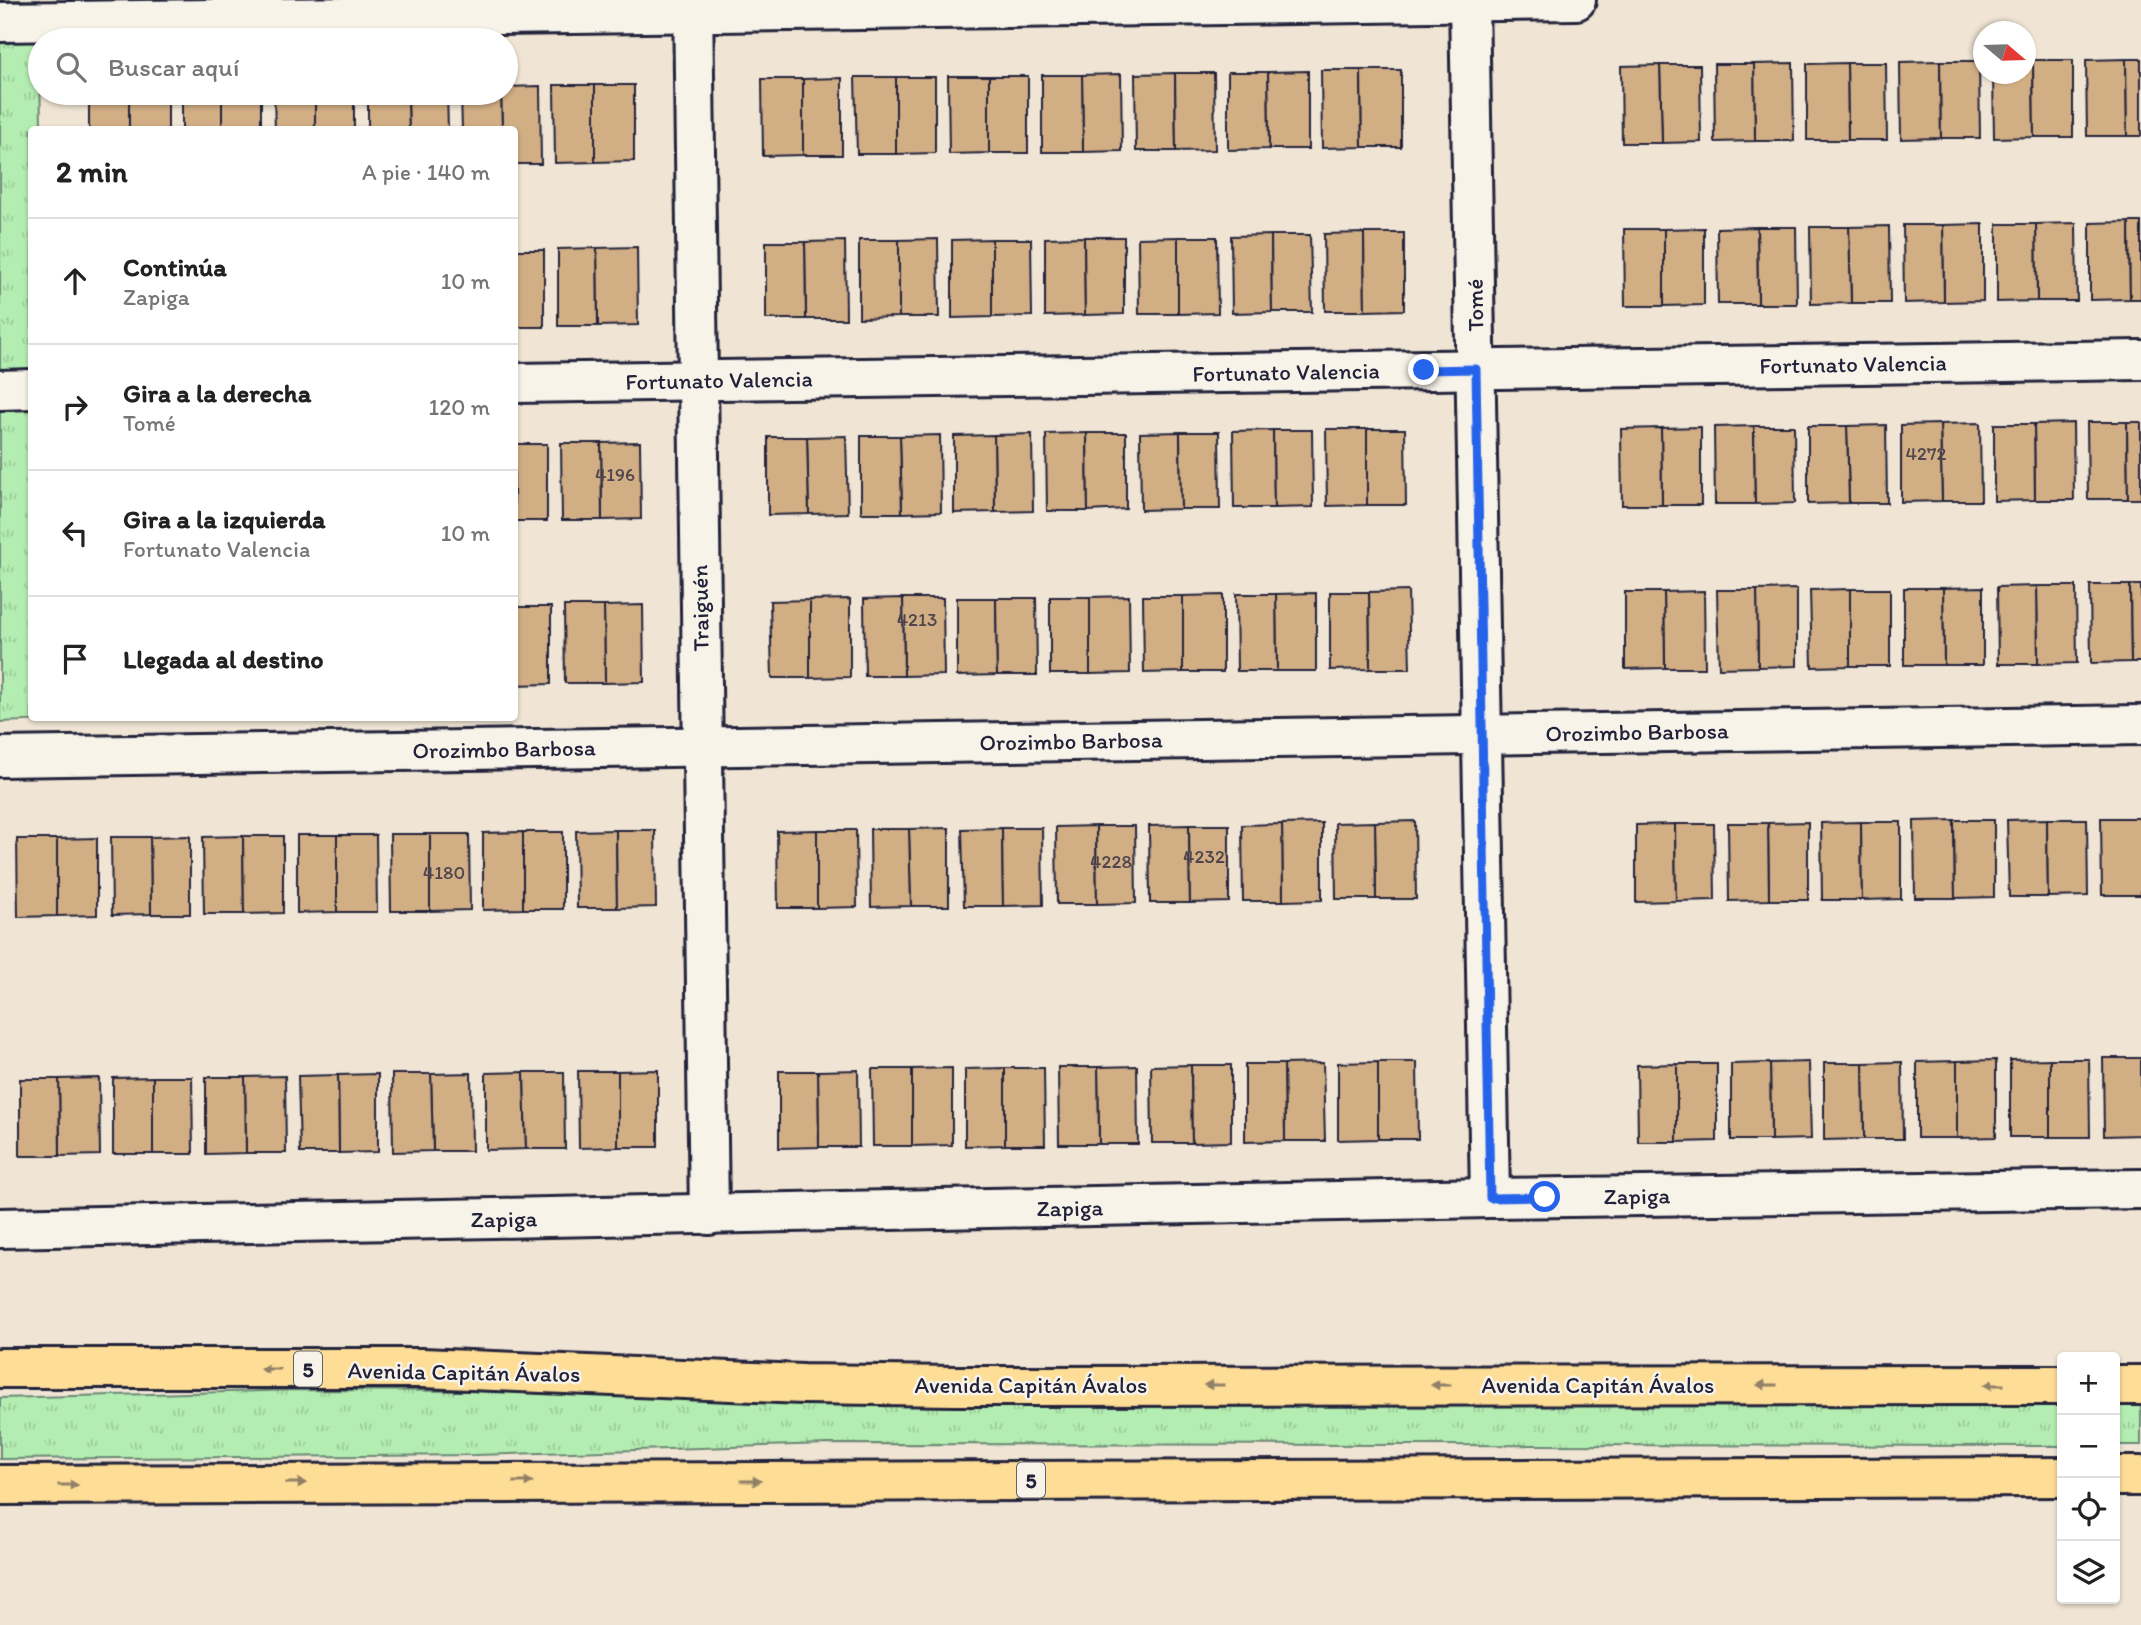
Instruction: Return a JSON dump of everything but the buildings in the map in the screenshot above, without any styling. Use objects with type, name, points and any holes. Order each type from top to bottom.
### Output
[{"type":"highway","name":"Avenida Capitán Ávalos","points":[[0,1368],[422,1368],[790,1384],[956,1386],[2057,1385]]},
{"type":"highway","points":[[2120,1385],[2141,1385]]},
{"type":"highway","points":[[2120,1476],[2141,1476]]},
{"type":"highway","name":"5","points":[[0,1485],[2057,1477]]},
{"type":"street","points":[[0,22],[693,6],[1576,0]]},
{"type":"street","name":"Tomé","points":[[1469,1],[1490,1198]]},
{"type":"street","name":"Traiguén","points":[[693,6],[709,1215]]},
{"type":"street","name":"Fortunato Valencia","points":[[518,383],[2141,360]]},
{"type":"street","points":[[0,390],[28,389]]},
{"type":"street","name":"Orozimbo Barbosa","points":[[0,757],[2141,725]]},
{"type":"street","name":"Zapiga","points":[[0,1228],[1490,1198],[2141,1189]]},
{"type":"green space","points":[[0,0],[39,0],[39,28],[28,28],[28,105],[41,105],[41,126],[28,126],[28,721],[0,722]]},
{"type":"green space","points":[[299,1390],[2057,1401],[2057,1446],[829,1444],[475,1455],[0,1459],[0,1398]]},
{"type":"green space","points":[[2120,1401],[2141,1401],[2141,1445],[2120,1445]]},
{"type":"route","points":[[1424,370],[1476,369],[1490,1198],[1545,1197]]}]
